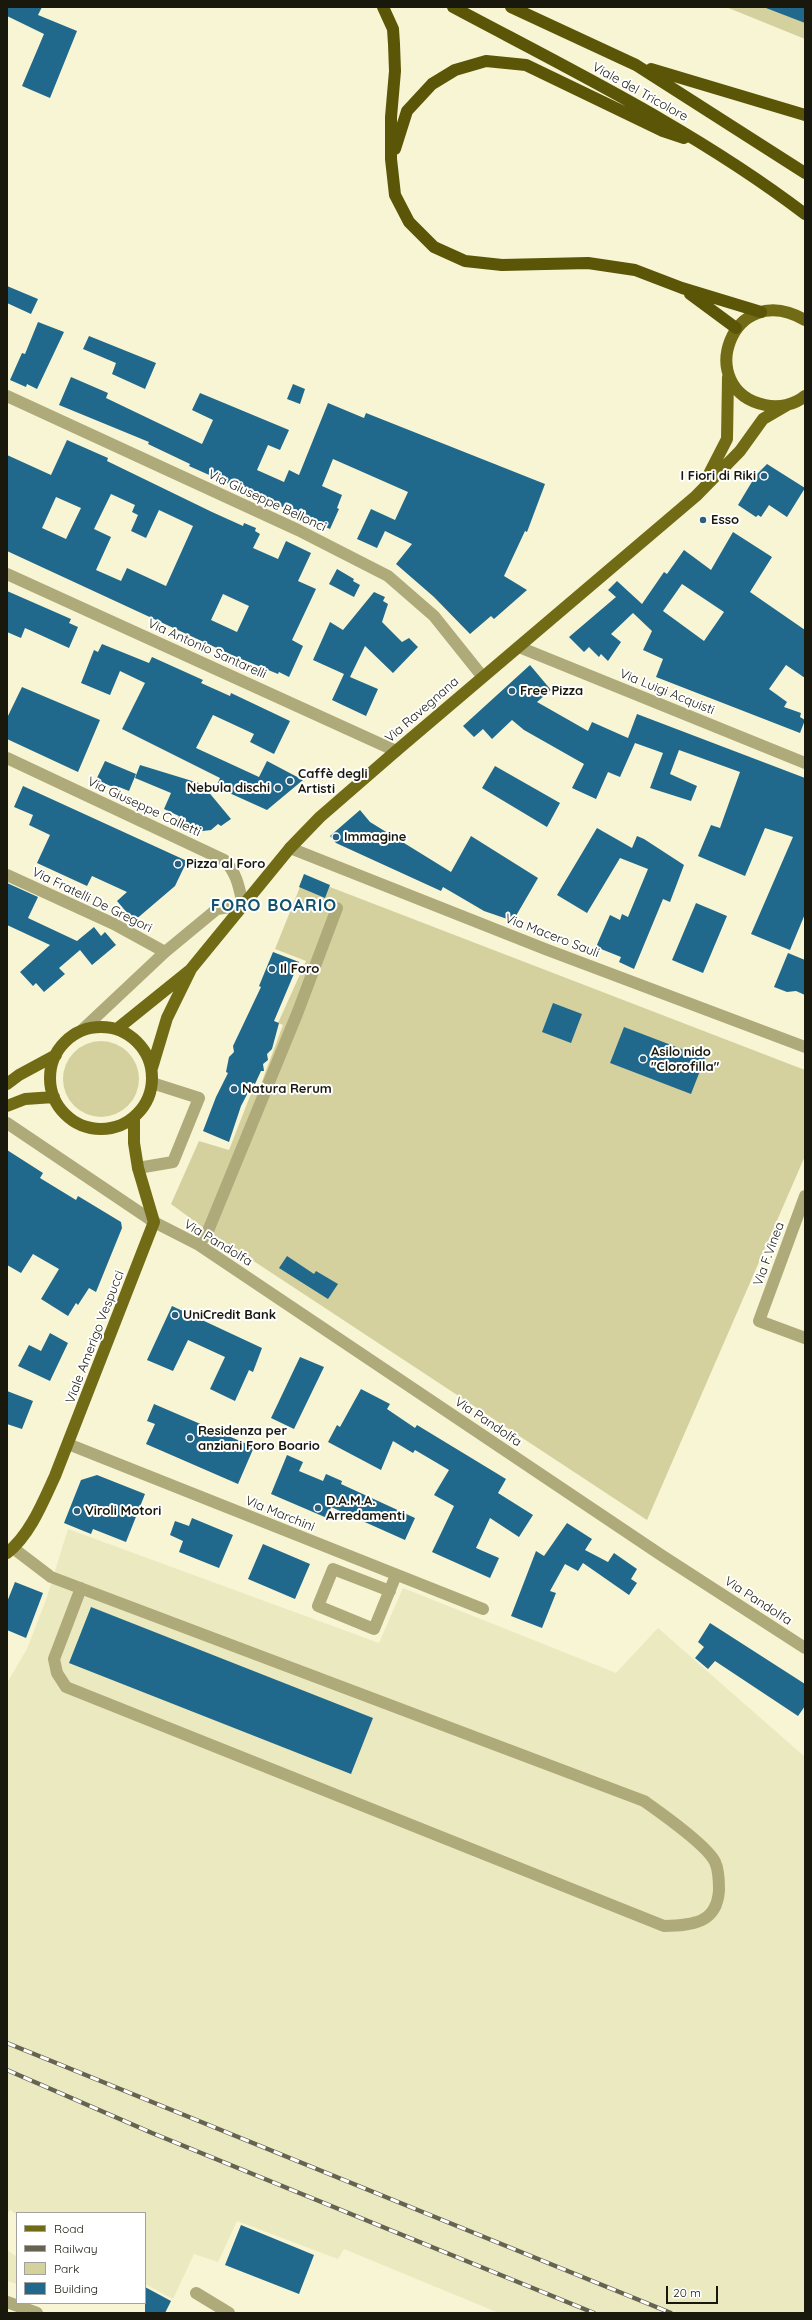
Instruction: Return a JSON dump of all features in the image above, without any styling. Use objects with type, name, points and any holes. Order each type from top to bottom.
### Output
[{"type":"highway","points":[[383,7],[393,29],[394,44],[395,71],[391,117],[391,159],[395,195],[409,222],[434,247],[465,261],[502,265],[588,263],[635,270],[682,288],[761,312]]},
{"type":"highway","name":"Viale del Tricolore","points":[[453,7],[613,92],[710,147],[805,214]]},
{"type":"highway","name":"Viale del Tricolore","points":[[511,7],[636,64],[805,173]]},
{"type":"highway","points":[[391,159],[407,111],[432,84],[455,70],[486,61],[526,65],[663,131],[710,147]]},
{"type":"highway","points":[[636,64],[805,115]]},
{"type":"highway","points":[[682,288],[736,328]]},
{"type":"main road","points":[[736,328],[747,318],[761,312],[776,310],[792,313],[805,320]]},
{"type":"main road","name":"Via Ravegnana","points":[[696,496],[713,470],[728,439],[729,397],[726,356],[729,341],[736,328]]},
{"type":"main road","points":[[727,371],[734,385],[744,396],[757,404],[772,407],[787,405]]},
{"type":"main road","name":"Via Ravegnana","points":[[117,1029],[191,969],[290,848],[320,817],[482,676],[519,647],[696,496],[740,451],[763,419],[805,396]]},
{"type":"main road","name":"Via Ravegnana","points":[[152,1068],[167,1018],[191,969]]},
{"type":"main road","points":[[106,1027],[117,1029],[130,1035],[140,1044],[147,1055],[152,1068],[152,1083],[147,1102],[134,1117],[116,1127],[92,1128],[80,1124],[69,1117],[60,1108],[54,1097],[50,1083],[51,1068],[56,1055],[63,1045],[82,1030],[106,1027]]},
{"type":"main road","points":[[7,1084],[18,1075],[56,1055]]},
{"type":"main road","points":[[7,1106],[25,1099],[54,1097]]},
{"type":"main road","points":[[134,1117],[134,1143],[138,1168],[154,1222]]},
{"type":"main road","name":"Viale Amerigo Vespucci","points":[[10,1551],[39,1511],[68,1444],[154,1222]]},
{"type":"street","name":"Via Giuseppe Bellonci","points":[[7,396],[298,530],[388,576],[434,616],[482,676]]},
{"type":"street","name":"Via Antonio Santarelli","points":[[7,574],[396,751]]},
{"type":"street","name":"Via Luigi Acquisti","points":[[519,647],[805,762]]},
{"type":"street","name":"Via Giuseppe Calletti","points":[[7,758],[224,860],[233,869],[238,881],[243,905]]},
{"type":"street","name":"Via Macero Sauli","points":[[290,848],[545,949],[805,1047]]},
{"type":"street","name":"Via Fratelli De Gregori","points":[[7,875],[114,924],[165,952]]},
{"type":"street","points":[[82,1030],[165,952],[217,909],[243,905]]},
{"type":"street","points":[[200,1245],[208,1231],[296,1014],[337,908]]},
{"type":"street","points":[[138,1168],[173,1162],[199,1098],[152,1083]]},
{"type":"street","name":"Via Pandolfa","points":[[7,1123],[154,1222],[200,1245],[662,1555],[805,1648]]},
{"type":"street","name":"Via F.Vinea","points":[[805,1196],[759,1321],[805,1338]]},
{"type":"street","name":"Via Marchini","points":[[68,1444],[483,1609]]},
{"type":"street","points":[[10,1551],[51,1577],[81,1588],[644,1801],[692,1837],[715,1862],[719,1881],[718,1903],[708,1917],[688,1925],[664,1926],[66,1687],[58,1674],[54,1659],[81,1588]]},
{"type":"street","points":[[390,1591],[333,1569],[318,1606],[374,1629],[390,1591],[396,1575]]},
{"type":"street","points":[[196,2293],[229,2313]]},
{"type":"street","points":[[7,2302],[37,2313]]},
{"type":"shaded area","points":[[68,1529],[379,1643],[403,1588],[616,1673],[658,1628],[805,1757],[805,2313],[499,2313],[344,2249],[338,2259],[237,2221],[218,2262],[194,2254],[173,2299],[146,2285],[146,2212],[16,2212],[16,2214],[10,2210],[7,2214],[7,1683],[27,1649],[47,1597]]},
{"type":"shaded area","points":[[7,2250],[16,2256],[16,2284],[7,2281]]},
{"type":"green space","points":[[726,7],[805,7],[805,39]]},
{"type":"green space","points":[[304,877],[805,1070],[805,1156],[647,1520],[208,1231],[171,1204],[199,1141],[229,1150],[252,1091],[258,1092],[283,1025],[278,1023],[306,961],[275,949]]},
{"type":"green space","points":[[93,1041],[109,1041],[122,1047],[133,1058],[139,1071],[137,1094],[122,1111],[109,1117],[93,1117],[80,1111],[65,1094],[63,1087],[63,1071],[69,1058],[86,1043]]},
{"type":"building","points":[[7,7],[42,7],[38,15],[77,31],[50,98],[22,86],[44,34],[7,16]]},
{"type":"building","points":[[805,7],[805,23],[766,8]]},
{"type":"building","points":[[7,286],[38,299],[31,314],[7,303]]},
{"type":"building","points":[[38,322],[64,332],[37,389],[27,384],[26,387],[10,380],[22,353],[25,354]]},
{"type":"building","points":[[89,336],[156,363],[145,389],[112,374],[116,363],[83,349]]},
{"type":"building","points":[[71,377],[108,393],[106,398],[202,444],[213,420],[192,410],[200,393],[289,430],[280,450],[268,445],[257,470],[284,482],[289,470],[299,475],[328,403],[364,418],[366,413],[545,484],[527,532],[525,531],[504,576],[527,590],[494,619],[491,616],[470,634],[434,597],[396,564],[412,544],[385,531],[377,548],[357,539],[371,509],[395,520],[408,492],[333,459],[322,486],[342,495],[337,508],[339,509],[330,529],[274,503],[275,501],[244,487],[243,490],[189,466],[190,464],[148,444],[149,442],[59,405]]},
{"type":"building","points":[[293,384],[305,389],[300,404],[287,399]]},
{"type":"building","points":[[67,440],[108,458],[107,461],[212,512],[243,526],[244,523],[256,528],[255,531],[260,534],[253,548],[278,559],[286,541],[311,553],[298,581],[316,589],[292,640],[303,646],[289,677],[234,656],[7,551],[7,455],[51,475]],"holes":[[[111,494],[135,505],[132,512],[138,515],[131,531],[146,538],[159,510],[193,526],[166,586],[127,568],[121,581],[96,570],[111,537],[94,529]],[[56,497],[81,508],[66,539],[42,528]],[[223,594],[249,606],[237,632],[211,620]]]},
{"type":"building","points":[[767,464],[805,488],[787,517],[769,505],[761,517],[758,515],[756,517],[738,505],[756,475]]},
{"type":"building","points":[[733,532],[772,557],[750,592],[805,630],[805,678],[786,665],[769,689],[787,702],[784,707],[801,713],[800,717],[805,720],[800,733],[656,677],[663,659],[643,650],[652,631],[633,613],[611,634],[621,642],[608,661],[601,654],[599,657],[589,647],[584,652],[569,637],[616,597],[608,590],[617,581],[642,604],[664,572],[667,574],[684,550],[711,570]],"holes":[[[682,584],[724,612],[704,641],[663,611]]]},
{"type":"building","points":[[337,569],[354,579],[353,581],[360,585],[354,597],[329,584]]},
{"type":"building","points":[[7,591],[71,619],[69,623],[78,627],[69,648],[25,628],[21,638],[7,632]]},
{"type":"building","points":[[374,592],[385,597],[383,601],[388,604],[382,622],[402,642],[409,638],[418,647],[393,673],[365,646],[350,677],[378,689],[366,716],[332,700],[344,674],[313,660],[330,622],[343,630]]},
{"type":"building","points":[[102,644],[149,663],[152,657],[203,680],[201,683],[230,696],[231,693],[290,721],[274,754],[250,742],[254,734],[213,715],[196,748],[259,777],[267,761],[303,780],[267,810],[216,787],[220,778],[122,729],[145,683],[120,671],[110,695],[81,683],[94,650],[98,652]]},
{"type":"building","points":[[530,665],[551,690],[537,702],[588,731],[592,722],[628,738],[637,714],[805,778],[805,914],[790,950],[751,934],[793,837],[765,828],[745,876],[698,856],[711,825],[720,828],[740,772],[679,750],[670,774],[697,786],[691,801],[650,788],[663,753],[635,743],[620,777],[608,772],[596,799],[572,788],[584,764],[524,730],[512,720],[492,739],[483,729],[474,737],[463,726]]},
{"type":"building","points":[[22,687],[100,720],[78,772],[7,739],[7,718]]},
{"type":"building","points":[[105,761],[136,774],[129,791],[119,787],[118,789],[96,780]]},
{"type":"building","points":[[140,765],[202,784],[231,819],[221,826],[218,824],[211,830],[203,831],[178,819],[179,816],[164,809],[171,793],[135,778]]},
{"type":"building","points":[[495,766],[560,803],[547,827],[482,788]]},
{"type":"building","points":[[23,786],[187,861],[175,886],[134,921],[117,901],[127,892],[92,876],[87,886],[37,863],[50,835],[29,825],[33,815],[14,807]]},
{"type":"building","points":[[360,810],[370,822],[451,872],[471,836],[538,878],[513,921],[484,911],[443,887],[441,891],[336,843],[330,836]]},
{"type":"building","points":[[597,828],[632,848],[637,836],[684,865],[670,902],[663,899],[634,969],[619,962],[621,957],[596,947],[610,915],[620,920],[622,914],[628,917],[648,869],[620,858],[587,913],[557,895]]},
{"type":"building","points":[[304,874],[330,885],[325,898],[299,887]]},
{"type":"building","points":[[7,883],[38,897],[28,918],[77,941],[94,927],[101,936],[105,932],[116,945],[92,965],[80,950],[59,968],[65,974],[44,992],[36,983],[33,986],[20,972],[50,945],[7,925]]},
{"type":"building","points":[[696,903],[727,916],[703,973],[672,960]]},
{"type":"building","points":[[273,952],[299,962],[274,1021],[279,1023],[272,1049],[267,1054],[268,1060],[263,1064],[264,1071],[261,1071],[255,1084],[253,1083],[241,1106],[229,1142],[203,1131],[216,1097],[228,1073],[226,1072],[229,1057],[234,1052],[233,1046],[261,987],[259,986]]},
{"type":"building","points":[[788,953],[805,960],[805,995],[796,991],[787,992],[774,987]]},
{"type":"building","points":[[553,1003],[582,1014],[571,1043],[542,1032]]},
{"type":"building","points":[[624,1027],[705,1058],[691,1094],[610,1063]]},
{"type":"building","points":[[7,1150],[43,1173],[40,1178],[76,1200],[78,1196],[121,1222],[122,1228],[96,1292],[89,1288],[78,1305],[76,1303],[68,1316],[41,1299],[59,1269],[33,1254],[21,1273],[7,1265]]},
{"type":"building","points":[[287,1256],[314,1274],[316,1271],[338,1284],[328,1299],[279,1268]]},
{"type":"building","points":[[172,1306],[262,1348],[253,1372],[249,1370],[235,1401],[210,1389],[225,1357],[188,1340],[173,1371],[147,1360]]},
{"type":"building","points":[[50,1333],[68,1343],[50,1381],[18,1366],[29,1345],[41,1351]]},
{"type":"building","points":[[300,1357],[324,1367],[294,1429],[271,1418]]},
{"type":"building","points":[[361,1389],[390,1404],[387,1409],[415,1428],[417,1425],[506,1479],[498,1493],[533,1515],[519,1537],[490,1518],[476,1548],[499,1558],[490,1578],[432,1552],[454,1506],[434,1495],[449,1470],[415,1450],[413,1453],[393,1441],[381,1470],[328,1442],[337,1425],[340,1427]]},
{"type":"building","points":[[7,1391],[33,1401],[22,1429],[7,1424]]},
{"type":"building","name":"Residenza per anziani Foro Boario","points":[[154,1404],[254,1447],[238,1484],[146,1444],[155,1424],[147,1421]]},
{"type":"building","points":[[287,1455],[303,1462],[299,1471],[323,1481],[326,1474],[342,1481],[341,1484],[415,1518],[405,1540],[331,1507],[327,1518],[271,1494]]},
{"type":"building","points":[[97,1475],[145,1494],[126,1542],[93,1529],[91,1534],[64,1523],[81,1480]]},
{"type":"building","points":[[192,1518],[233,1535],[219,1568],[179,1552],[183,1541],[170,1535],[175,1521],[189,1526]]},
{"type":"building","points":[[567,1523],[592,1539],[585,1550],[608,1562],[614,1553],[637,1569],[631,1579],[637,1583],[629,1595],[583,1563],[578,1571],[565,1564],[550,1591],[556,1593],[542,1628],[511,1616],[536,1551],[544,1556]]},
{"type":"building","points":[[263,1544],[310,1564],[295,1599],[248,1579]]},
{"type":"building","points":[[15,1582],[43,1593],[26,1638],[7,1630],[7,1602]]},
{"type":"building","points":[[91,1607],[373,1718],[351,1774],[69,1663]]},
{"type":"building","points":[[710,1623],[805,1684],[805,1706],[798,1716],[715,1661],[708,1669],[695,1658],[704,1647],[698,1642]]},
{"type":"building","points":[[241,2225],[314,2255],[299,2294],[225,2265]]},
{"type":"building","points":[[146,2288],[171,2301],[165,2313],[145,2313]]},
{"type":"railway","points":[[7,2043],[671,2313]]},
{"type":"railway","points":[[7,2070],[152,2133],[594,2313]]},
{"type":"place","name":"I Fiori di Riki","points":[[764,476]]},
{"type":"place","name":"Esso","points":[[703,520]]},
{"type":"place","name":"Free Pizza","points":[[512,691]]},
{"type":"place","name":"Caffè degli Artisti","points":[[290,781]]},
{"type":"place","name":"Nebula dischi","points":[[278,788]]},
{"type":"place","name":"Immagine","points":[[336,837]]},
{"type":"place","name":"Pizza al Foro","points":[[178,864]]},
{"type":"place","name":"Il Foro","points":[[272,969]]},
{"type":"place","name":"Asilo nido \"Clorofilla\"","points":[[643,1059]]},
{"type":"place","name":"Natura Rerum","points":[[234,1089]]},
{"type":"place","name":"UniCredit Bank","points":[[175,1315]]},
{"type":"place","name":"Residenza per anziani Foro Boario","points":[[190,1438]]},
{"type":"place","name":"D.A.M.A. Arredamenti","points":[[318,1508]]},
{"type":"place","name":"Viroli Motori","points":[[77,1511]]},
{"type":"district","name":"FORO BOARIO","points":[[274,906]]}]
